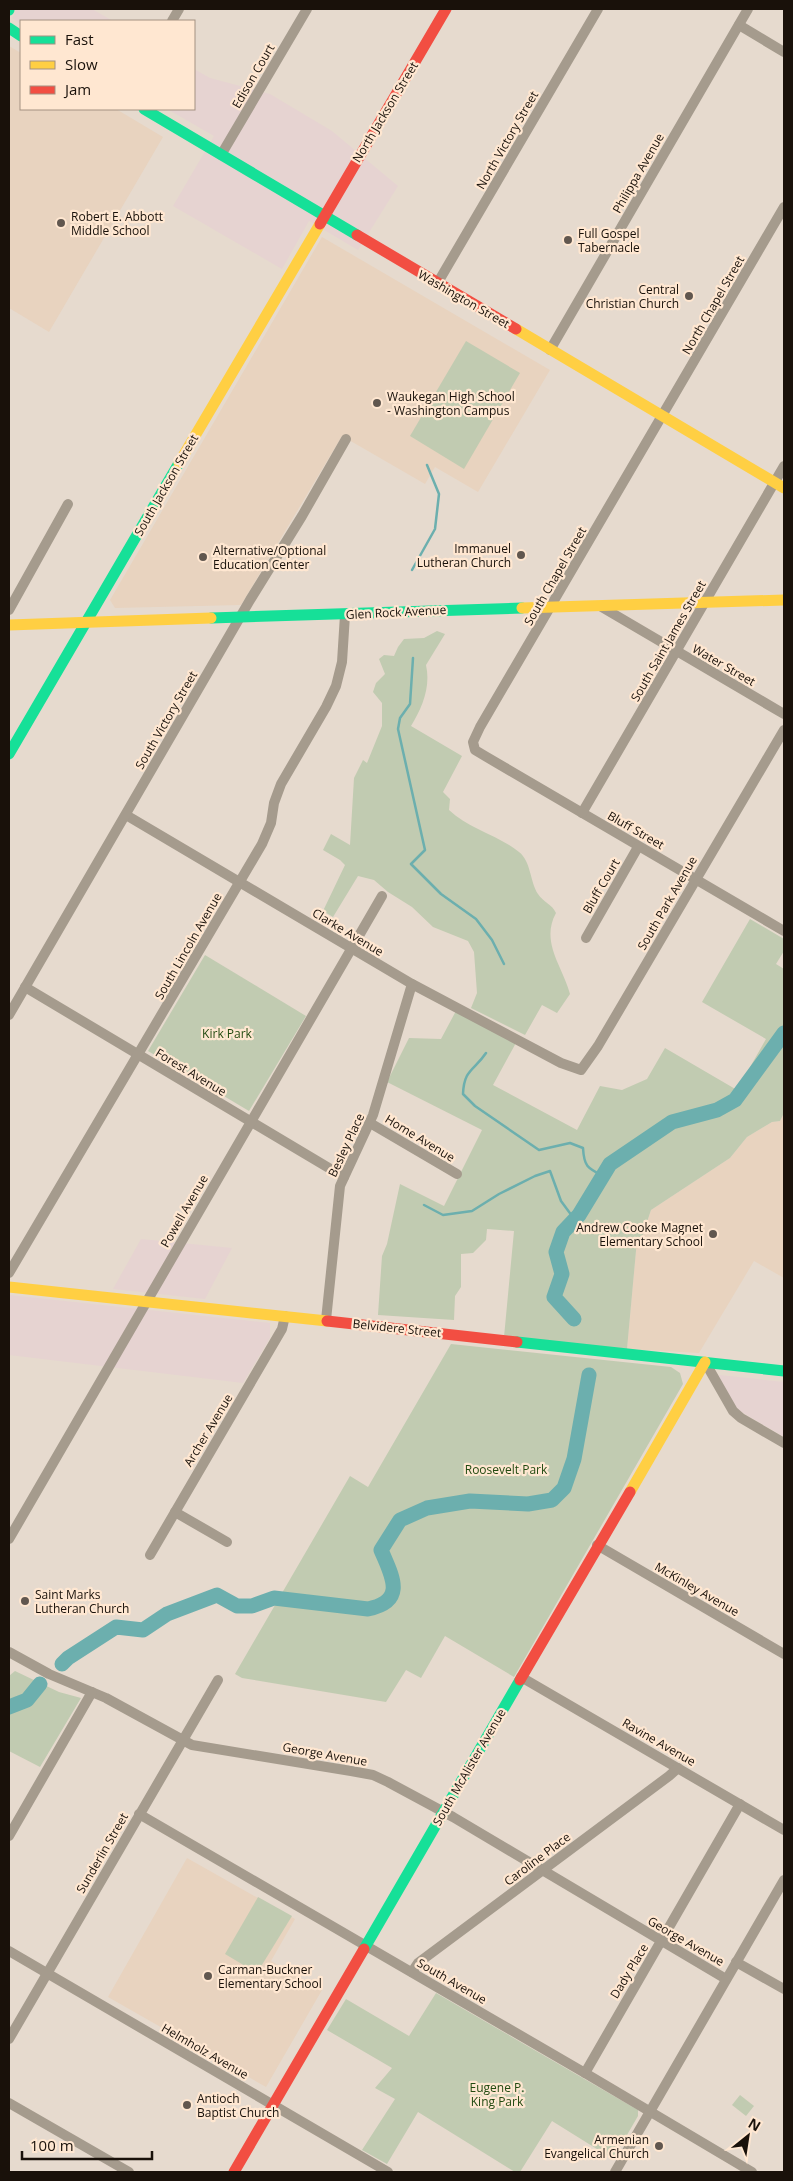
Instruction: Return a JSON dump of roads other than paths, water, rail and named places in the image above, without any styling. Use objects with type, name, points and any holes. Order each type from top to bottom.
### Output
[{"type":"street","points":[[173,20],[180,9]]},
{"type":"street","name":"Edison Court","points":[[221,155],[307,9]]},
{"type":"street","name":"North Jackson Street","points":[[323,216],[446,9]]},
{"type":"street","name":"North Victory Street","points":[[437,284],[598,9]]},
{"type":"street","name":"Philippa Avenue","points":[[550,350],[748,9]]},
{"type":"street","points":[[739,25],[784,52]]},
{"type":"street","points":[[9,28],[20,35]]},
{"type":"street","name":"Washington Street","points":[[146,110],[779,485]]},
{"type":"street","name":"North Chapel Street","points":[[663,416],[784,207]]},
{"type":"street","name":"South Jackson Street","points":[[9,754],[323,216]]},
{"type":"street","name":"South Chapel Street","points":[[475,750],[473,742],[480,727],[663,416]]},
{"type":"street","name":"South Victory Street","points":[[9,1015],[240,617],[302,516],[346,439]]},
{"type":"street","name":"South Saint James Street","points":[[582,813],[704,603],[779,485],[784,466]]},
{"type":"street","points":[[9,610],[68,504]]},
{"type":"street","name":"Glen Rock Avenue","points":[[9,625],[345,615],[452,609],[550,608],[784,600]]},
{"type":"street","name":"Water Street","points":[[600,606],[784,714]]},
{"type":"street","name":"South Lincoln Avenue","points":[[9,1273],[262,844],[271,822],[274,803],[281,784],[326,707],[336,686],[342,662],[345,615]]},
{"type":"street","name":"South Park Avenue","points":[[562,1063],[581,1070],[585,1066],[784,730]]},
{"type":"street","name":"Bluff Street","points":[[475,750],[784,931]]},
{"type":"street","name":"Clarke Avenue","points":[[126,815],[412,984],[562,1063]]},
{"type":"street","name":"Bluff Court","points":[[586,938],[638,847]]},
{"type":"street","name":"Powell Avenue","points":[[9,1539],[382,896]]},
{"type":"street","name":"Besley Place","points":[[326,1320],[340,1187],[370,1122],[412,984]]},
{"type":"street","name":"Forest Avenue","points":[[25,988],[344,1177]]},
{"type":"street","name":"Home Avenue","points":[[370,1122],[457,1174]]},
{"type":"street","name":"Belvidere Street","points":[[9,1287],[784,1370]]},
{"type":"street","name":"Archer Avenue","points":[[150,1555],[282,1329],[284,1316]]},
{"type":"street","points":[[705,1362],[733,1411],[741,1418],[784,1443]]},
{"type":"street","name":"South McAlister Avenue","points":[[234,2172],[705,1362]]},
{"type":"street","points":[[175,1512],[226,1542]]},
{"type":"street","name":"McKinley Avenue","points":[[597,1545],[784,1654]]},
{"type":"street","name":"George Avenue","points":[[9,1652],[49,1674],[106,1698],[182,1741],[198,1747],[373,1775],[543,1870],[726,1979]]},
{"type":"street","name":"Ravine Avenue","points":[[521,1677],[784,1830]]},
{"type":"street","name":"Sunderlin Street","points":[[9,2039],[218,1680]]},
{"type":"street","points":[[9,1836],[92,1692]]},
{"type":"street","name":"Caroline Place","points":[[412,1972],[418,1963],[678,1768]]},
{"type":"street","name":"Dady Place","points":[[585,2072],[740,1804]]},
{"type":"street","name":"South Avenue","points":[[139,1814],[585,2072],[752,2172]]},
{"type":"street","points":[[615,2172],[784,1880]]},
{"type":"street","name":"Helmholz Avenue","points":[[9,1951],[388,2172]]},
{"type":"street","name":"George Avenue","points":[[736,1962],[784,1989]]},
{"type":"street","points":[[9,2103],[129,2172]]},
{"type":"waterway","points":[[412,570],[435,529],[439,494],[427,465]]},
{"type":"waterway","points":[[413,658],[410,704],[400,718],[398,729],[425,850],[411,864],[441,894],[476,919],[492,940],[504,964]]},
{"type":"waterway","points":[[574,1319],[554,1297],[562,1274],[556,1252],[563,1232],[579,1215],[610,1164],[672,1122],[717,1110],[735,1100],[784,1033]]},
{"type":"waterway","points":[[486,1053],[470,1071],[465,1080],[463,1094],[475,1106],[539,1150],[570,1143],[583,1148],[587,1166],[603,1176]]},
{"type":"waterway","points":[[424,1205],[443,1215],[472,1211],[499,1194],[535,1176],[550,1171],[561,1201],[575,1220]]},
{"type":"waterway","points":[[62,1664],[68,1658],[116,1627],[143,1630],[167,1614],[217,1595],[237,1606],[252,1606],[274,1598],[368,1609],[380,1605],[388,1600],[392,1594],[393,1586],[392,1578],[381,1550],[400,1520],[427,1508],[470,1501],[528,1504],[552,1500],[564,1488],[574,1459],[589,1375]]},
{"type":"waterway","points":[[9,1707],[27,1700],[40,1684]]},
{"type":"place","name":"Robert E. Abbott Middle School","points":[[61,223]]},
{"type":"place","name":"Full Gospel Tabernacle","points":[[568,240]]},
{"type":"place","name":"Central Christian Church","points":[[689,296]]},
{"type":"place","name":"Waukegan High School - Washington Campus","points":[[377,403]]},
{"type":"place","name":"Immanuel Lutheran Church","points":[[521,555]]},
{"type":"place","name":"Alternative/Optional Education Center","points":[[203,557]]},
{"type":"place","name":"Andrew Cooke Magnet Elementary School","points":[[713,1234]]},
{"type":"place","name":"Saint Marks Lutheran Church","points":[[25,1601]]},
{"type":"place","name":"Carman-Buckner Elementary School","points":[[208,1976]]},
{"type":"place","name":"Antioch Baptist Church","points":[[187,2105]]},
{"type":"place","name":"Armenian Evangelical Church","points":[[659,2146]]},
{"type":"park label","name":"Kirk Park","points":[[227,1033]]},
{"type":"park label","name":"Roosevelt Park","points":[[506,1469]]},
{"type":"park label","name":"Eugene P. King Park","points":[[497,2094]]}]
